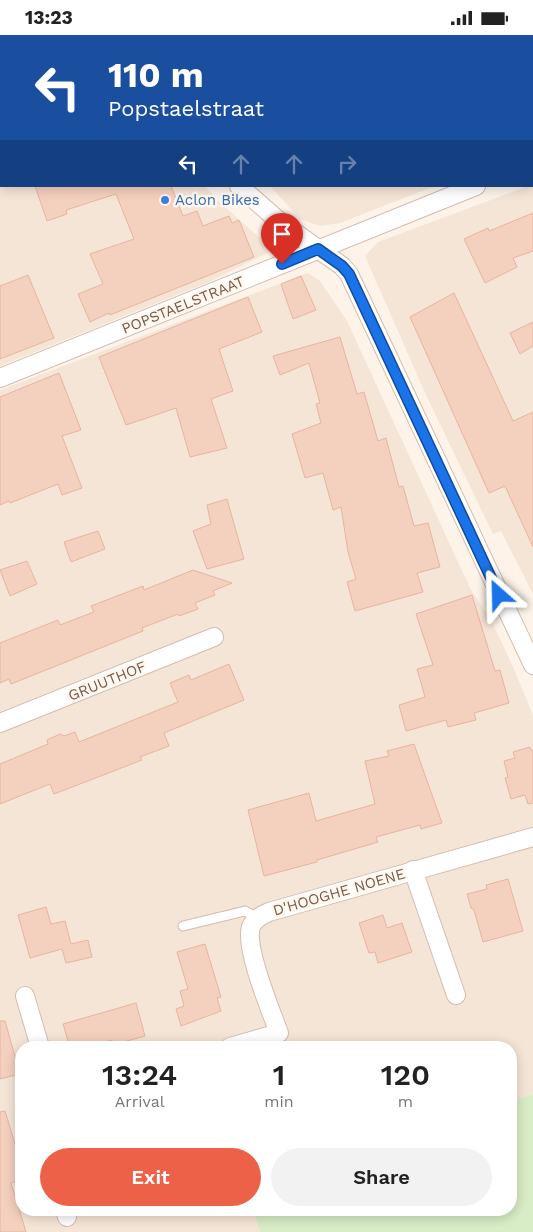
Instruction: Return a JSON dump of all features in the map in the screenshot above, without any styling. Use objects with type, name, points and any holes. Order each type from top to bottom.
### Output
[{"type":"street","points":[[240,187],[280,222],[342,266],[349,274],[533,665]]},
{"type":"street","name":"POPSTAELSTRAAT","points":[[0,378],[473,187]]},
{"type":"street","name":"GRUUTHOF","points":[[0,723],[214,637]]},
{"type":"street","name":"D'HOOGHE NOENE","points":[[251,1041],[279,1033],[250,945],[251,926],[258,917],[269,912],[533,837]]},
{"type":"street","name":"D'HOOGHE NOENE","points":[[414,870],[456,995]]},
{"type":"street","points":[[25,995],[38,1041]]},
{"type":"lane","points":[[183,926],[245,911],[258,917]]},
{"type":"shaded area","points":[[0,187],[206,187],[216,199],[273,250],[209,282],[0,366]]},
{"type":"shaded area","points":[[271,187],[432,187],[340,223],[320,226],[300,219]]},
{"type":"shaded area","points":[[525,187],[533,187],[533,594],[501,531],[493,534],[426,395],[365,256],[378,242]]},
{"type":"shaded area","points":[[308,273],[320,281],[347,321],[470,588],[492,622],[533,715],[533,1094],[517,1100],[517,1041],[15,1041],[15,1216],[255,1216],[260,1232],[0,1232],[0,390]]},
{"type":"green space","points":[[533,1094],[533,1232],[260,1232],[255,1216],[517,1216],[517,1100]]},
{"type":"building","points":[[35,187],[171,187],[183,216],[197,211],[203,226],[229,216],[232,223],[239,220],[254,257],[90,322],[78,294],[103,284],[90,254],[134,239],[116,194],[66,210],[67,214],[47,221]]},
{"type":"building","points":[[533,213],[533,251],[513,258],[517,267],[485,283],[464,239],[488,228],[489,231]]},
{"type":"building","points":[[28,275],[54,338],[0,359],[0,286]]},
{"type":"building","points":[[301,276],[316,310],[293,319],[281,284]]},
{"type":"building","points":[[454,293],[513,421],[533,412],[533,547],[505,486],[489,493],[410,317]]},
{"type":"building","points":[[248,297],[262,332],[219,349],[233,391],[211,399],[227,448],[190,457],[176,408],[126,425],[99,357]]},
{"type":"building","points":[[533,322],[533,346],[520,354],[510,333]]},
{"type":"building","points":[[340,337],[357,394],[364,392],[378,441],[386,438],[399,487],[403,486],[414,526],[428,523],[440,567],[417,573],[423,592],[355,611],[347,582],[356,579],[348,552],[341,507],[333,510],[323,473],[305,478],[292,434],[321,423],[316,404],[320,403],[309,363],[280,375],[273,356]]},
{"type":"building","points":[[59,373],[81,430],[62,436],[82,488],[62,495],[58,484],[10,503],[9,501],[0,505],[0,397]]},
{"type":"building","points":[[227,499],[244,559],[207,569],[193,531],[211,524],[207,505]]},
{"type":"building","points":[[98,531],[105,549],[71,562],[64,542]]},
{"type":"building","points":[[27,561],[37,584],[10,596],[0,570]]},
{"type":"building","points":[[193,570],[232,583],[213,591],[215,595],[195,603],[198,609],[179,616],[178,614],[142,628],[143,631],[11,684],[9,679],[0,683],[0,643],[58,620],[60,625],[94,612],[91,606],[143,586],[144,590]]},
{"type":"building","points":[[472,595],[495,671],[500,670],[509,703],[474,713],[476,720],[448,727],[446,720],[406,731],[399,705],[425,697],[417,669],[433,665],[416,614]]},
{"type":"building","points":[[229,664],[244,700],[164,733],[169,746],[140,757],[142,760],[54,794],[50,784],[0,804],[0,764],[48,744],[47,740],[60,734],[64,736],[75,732],[79,742],[178,702],[170,683],[189,675],[191,680]]},
{"type":"building","points":[[414,744],[442,823],[421,829],[420,825],[376,837],[378,842],[317,860],[317,862],[264,876],[248,810],[309,793],[316,821],[375,804],[365,761],[389,756],[387,751]]},
{"type":"building","points":[[530,747],[533,753],[533,803],[528,804],[525,795],[511,799],[505,778],[508,777],[504,761],[515,758],[513,752]]},
{"type":"building","points":[[508,879],[523,931],[483,942],[474,910],[471,908],[467,894],[487,889],[486,885]]},
{"type":"building","points":[[46,907],[51,924],[65,921],[71,944],[88,940],[92,957],[66,963],[62,949],[30,958],[18,915]]},
{"type":"building","points":[[383,915],[387,928],[402,923],[412,952],[378,963],[375,952],[369,953],[359,923]]},
{"type":"building","points":[[205,944],[221,997],[217,998],[221,1011],[181,1026],[176,1009],[184,1006],[180,991],[188,989],[177,952]]},
{"type":"building","points":[[136,1003],[145,1036],[127,1041],[68,1041],[63,1024]]},
{"type":"building","points":[[0,1021],[5,1021],[15,1056],[15,1075],[0,1079]]},
{"type":"building","points":[[5,1111],[15,1144],[15,1182],[11,1183],[15,1196],[15,1216],[21,1216],[26,1232],[0,1232],[0,1112]]},
{"type":"place","name":"Aclon Bikes","points":[[165,200]]},
{"type":"route","points":[[282,264],[318,249],[342,266],[349,274],[499,595]]}]
